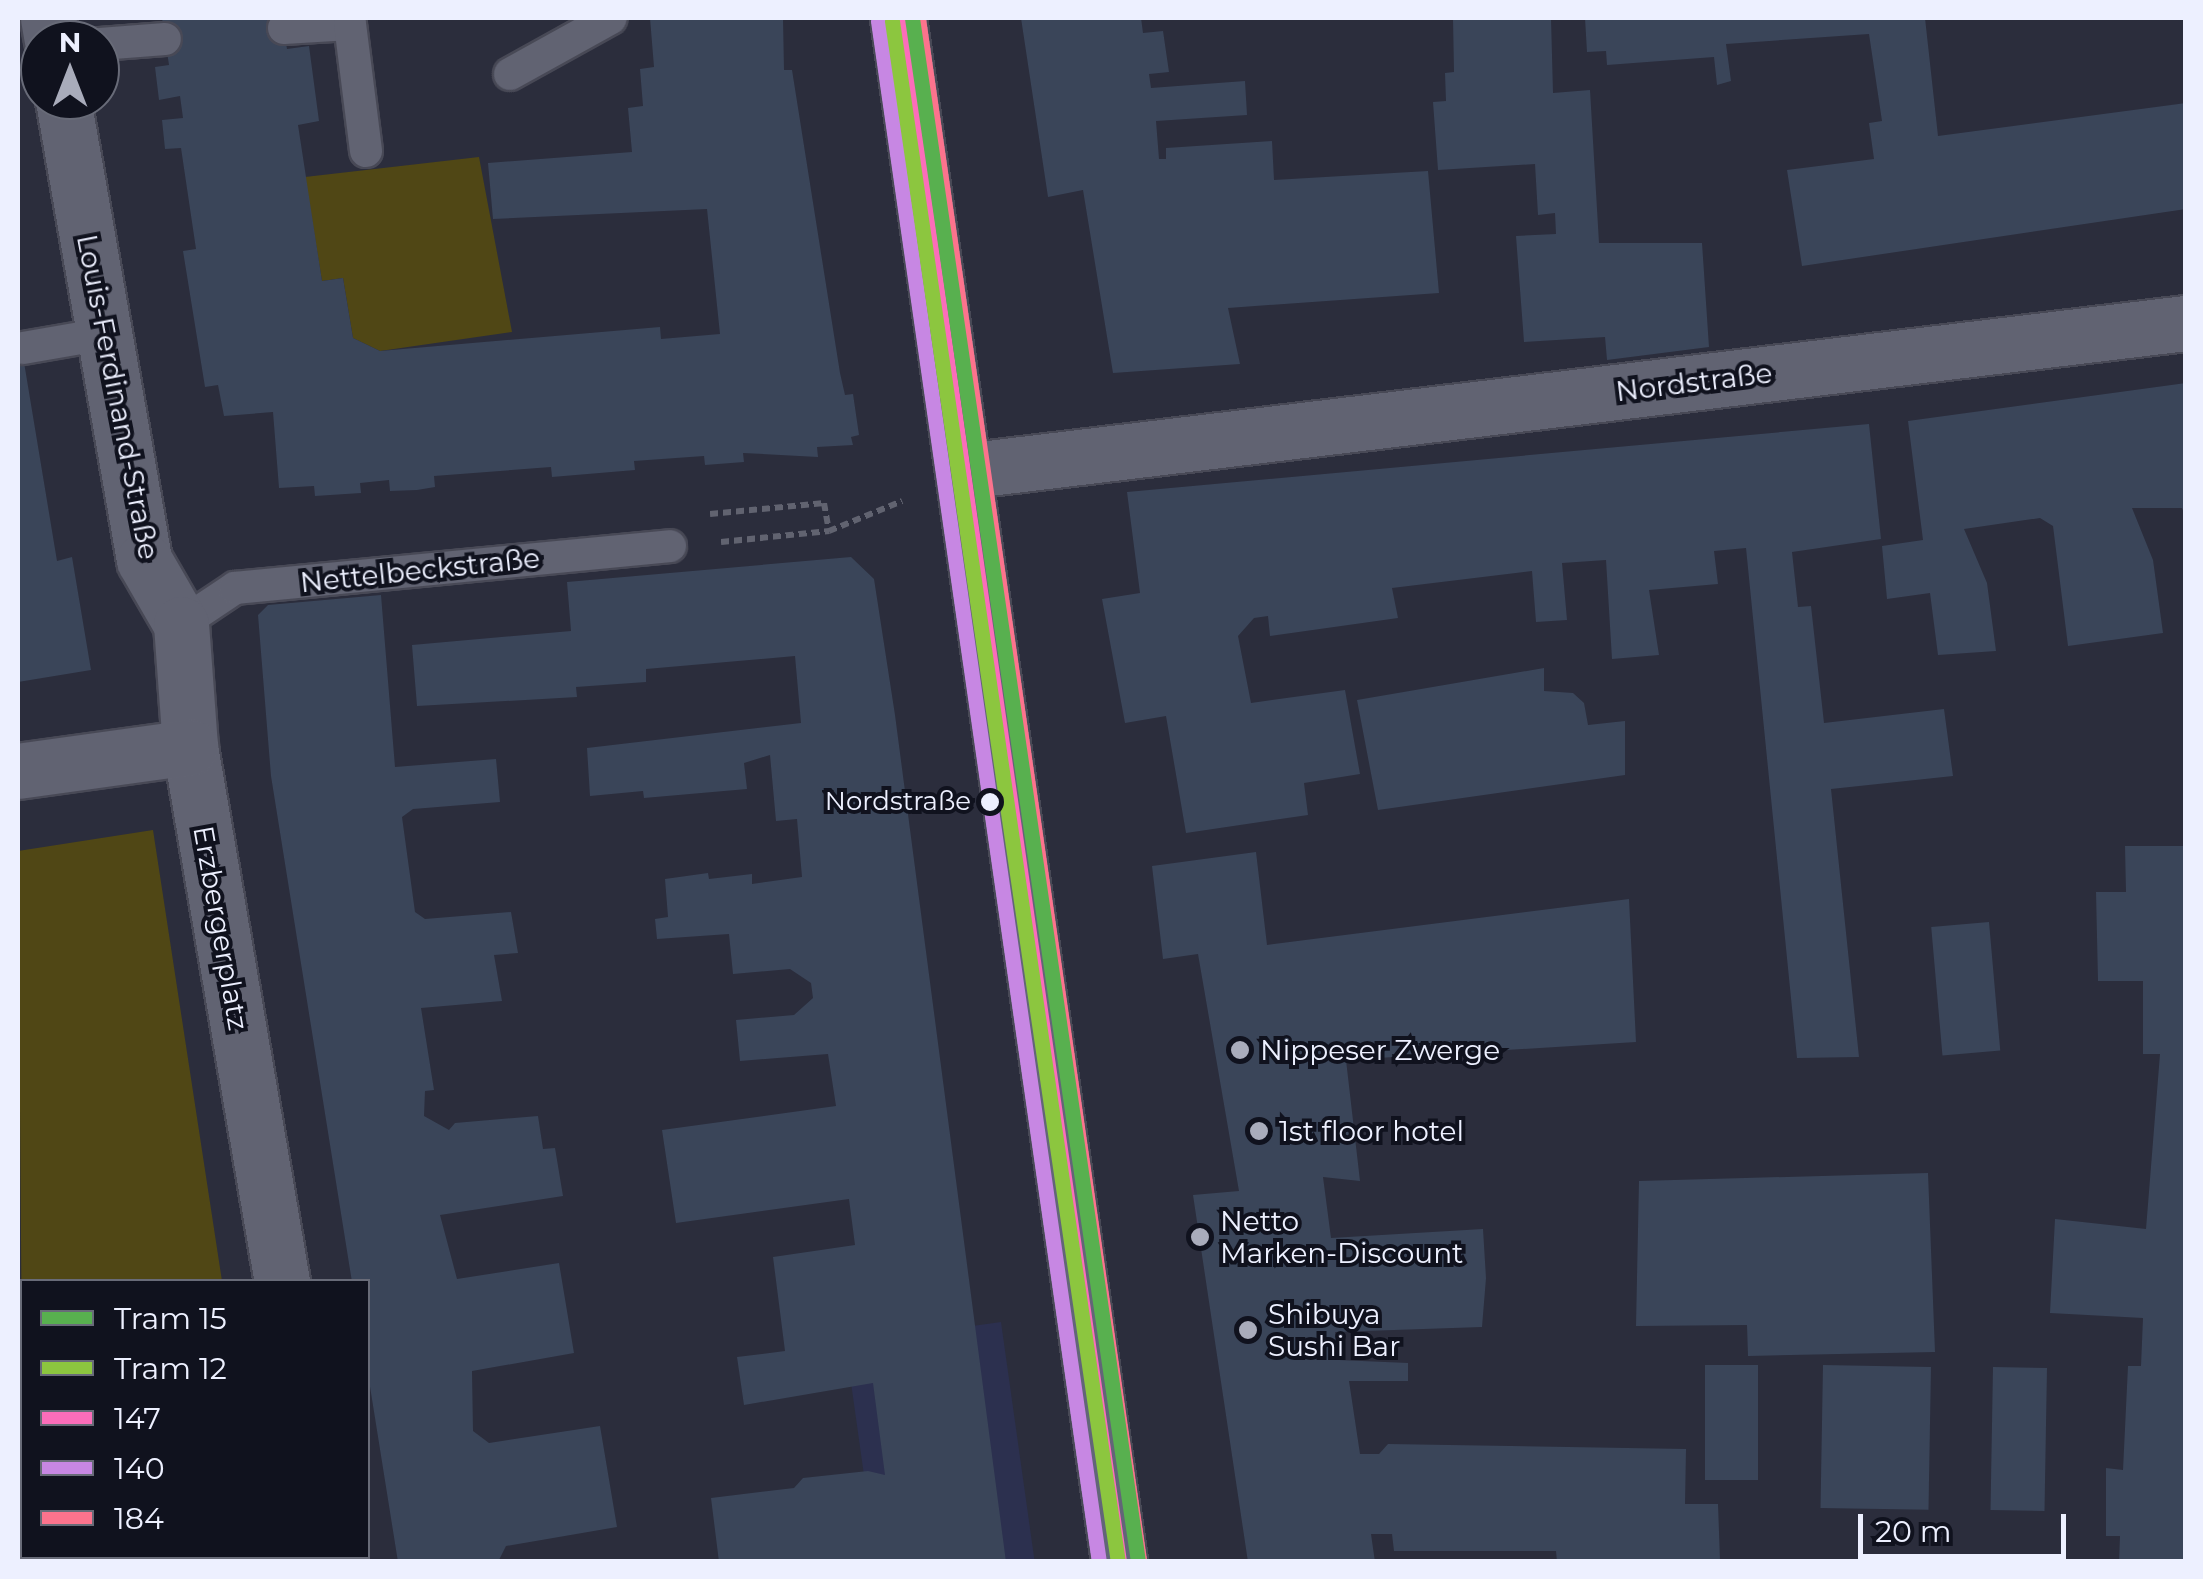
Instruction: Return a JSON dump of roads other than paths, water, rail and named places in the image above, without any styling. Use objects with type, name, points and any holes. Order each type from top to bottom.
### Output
[{"type":"main road","points":[[898,18],[1120,1562]]},
{"type":"street","name":"Louis-Ferdinand-Straße","points":[[67,120],[144,560],[182,624],[190,747]]},
{"type":"street","name":"Nordstraße","points":[[964,471],[2186,323]]},
{"type":"street","points":[[18,772],[190,747]]},
{"type":"street","name":"Erzbergerplatz","points":[[190,747],[281,1279]]},
{"type":"lane","points":[[510,74],[610,18]]},
{"type":"lane","points":[[284,28],[350,24],[366,151]]},
{"type":"lane","points":[[120,42],[166,38]]},
{"type":"lane","points":[[23,348],[104,334]]},
{"type":"lane","name":"Nettelbeckstraße","points":[[182,624],[235,588],[670,546]]},
{"type":"tram line","name":"15","points":[[912,18],[1138,1562]]},
{"type":"tram line","name":"12","points":[[892,21],[1118,1562]]},
{"type":"place","name":"Nordstraße","points":[[990,802]]},
{"type":"place","name":"Nippeser Zwerge","points":[[1240,1050]]},
{"type":"place","name":"1st floor hotel","points":[[1259,1131]]},
{"type":"place","name":"Netto Marken-Discount","points":[[1200,1237]]},
{"type":"place","name":"Shibuya Sushi Bar","points":[[1248,1330]]}]
